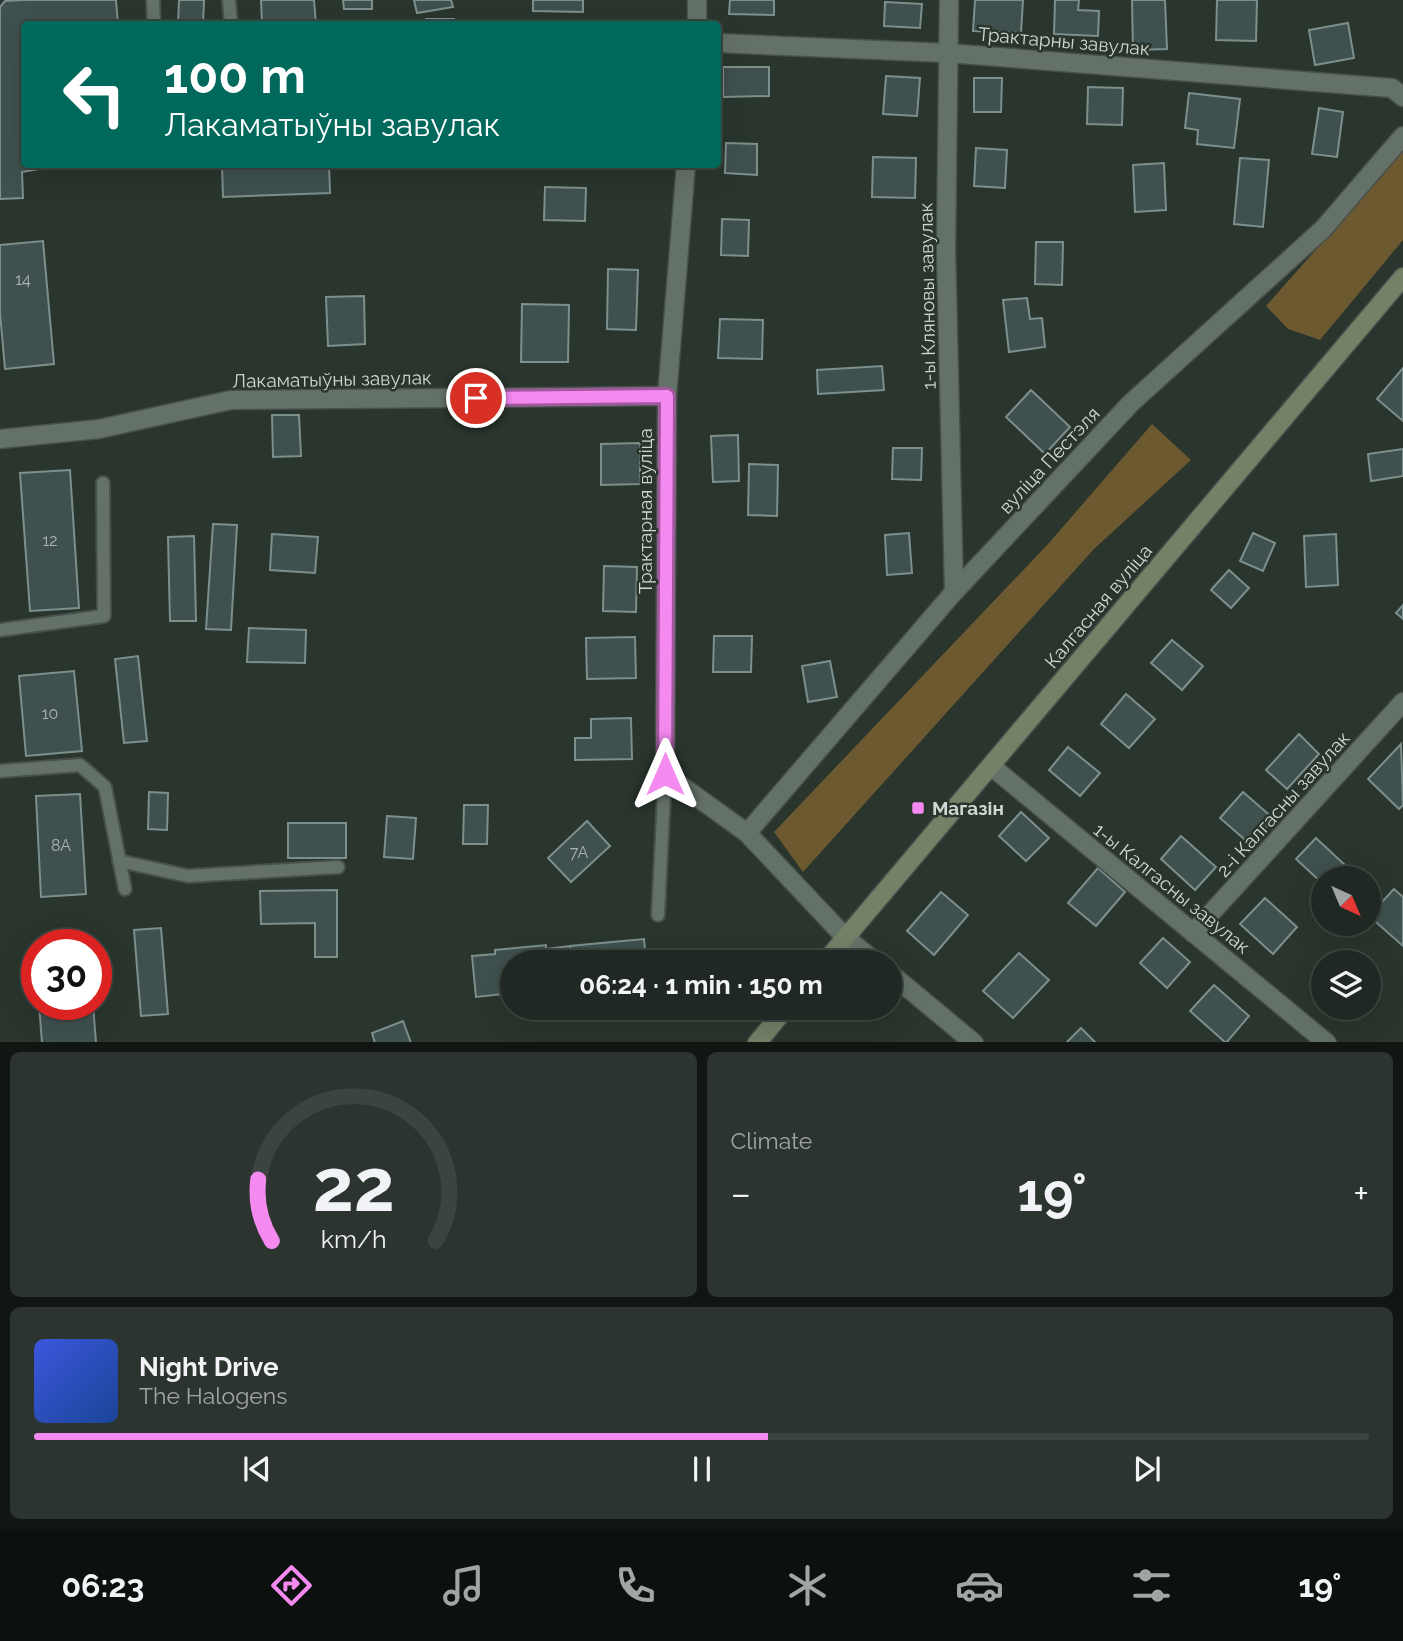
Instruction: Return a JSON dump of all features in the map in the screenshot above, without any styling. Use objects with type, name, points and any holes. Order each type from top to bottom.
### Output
[{"type":"street","points":[[696,21],[697,0]]},
{"type":"street","name":"1-ы Кляновы завулак","points":[[949,0],[946,250],[954,592]]},
{"type":"street","name":"Трактарны завулак","points":[[721,43],[947,53],[1392,89],[1403,97]]},
{"type":"street","name":"вуліца Пестэля","points":[[747,833],[954,592],[1131,403],[1323,229],[1403,136]]},
{"type":"street","name":"Трактарная вуліца","points":[[665,774],[667,396],[686,168]]},
{"type":"street","name":"Калгасная вуліца","points":[[835,950],[1403,277]]},
{"type":"street","name":"Лакаматыўны завулак","points":[[0,439],[99,429],[231,401],[667,396]]},
{"type":"street","name":"2-і Калгасны завулак","points":[[1193,933],[1403,702]]},
{"type":"street","name":"1-ы Калгасны завулак","points":[[991,766],[1327,1042]]},
{"type":"street","points":[[665,774],[747,833],[862,950]]},
{"type":"street","points":[[902,983],[974,1042]]},
{"type":"street","points":[[757,1042],[776,1020]]},
{"type":"lane","points":[[153,0],[154,21]]},
{"type":"lane","points":[[229,0],[230,21]]},
{"type":"lane","points":[[0,630],[104,616],[103,483]]},
{"type":"lane","points":[[0,771],[80,765],[105,786],[125,889]]},
{"type":"lane","points":[[658,915],[665,774]]},
{"type":"lane","points":[[119,861],[188,876],[338,867]]},
{"type":"shaded area","points":[[1403,151],[1403,240],[1320,340],[1288,329],[1266,306]]},
{"type":"shaded area","points":[[1152,424],[1191,460],[1094,549],[803,872],[774,832],[1048,544]]},
{"type":"building","points":[[116,0],[118,21],[21,21],[21,168],[39,169],[22,172],[23,198],[0,199],[0,7],[5,1]]},
{"type":"building","points":[[179,0],[204,0],[203,21],[178,21]]},
{"type":"building","points":[[261,0],[314,0],[316,21],[262,21]]},
{"type":"building","points":[[343,0],[372,0],[372,9],[344,9]]},
{"type":"building","points":[[414,0],[451,0],[453,7],[417,13]]},
{"type":"building","points":[[533,0],[583,0],[583,12],[533,11]]},
{"type":"building","points":[[730,0],[774,0],[774,15],[729,14]]},
{"type":"building","points":[[975,0],[1023,0],[1021,33],[973,31]]},
{"type":"building","points":[[1055,0],[1079,0],[1078,10],[1099,11],[1098,36],[1054,34]]},
{"type":"building","points":[[1132,0],[1165,0],[1167,49],[1133,50]]},
{"type":"building","points":[[1217,0],[1257,0],[1256,41],[1216,40]]},
{"type":"building","points":[[885,2],[922,4],[920,28],[884,26]]},
{"type":"building","points":[[426,19],[454,19],[454,21]]},
{"type":"building","points":[[1348,23],[1354,58],[1315,65],[1309,30]]},
{"type":"building","points":[[723,67],[769,67],[769,96],[723,97]]},
{"type":"building","points":[[886,76],[920,78],[917,116],[883,114]]},
{"type":"building","points":[[974,78],[1002,78],[1001,112],[974,112]]},
{"type":"building","points":[[1088,87],[1123,88],[1122,125],[1087,124]]},
{"type":"building","points":[[1189,93],[1240,99],[1234,148],[1197,144],[1198,130],[1185,128]]},
{"type":"building","points":[[1319,108],[1343,112],[1337,157],[1312,154]]},
{"type":"building","points":[[726,143],[757,144],[757,175],[725,173]]},
{"type":"building","points":[[976,148],[1007,150],[1005,188],[974,186]]},
{"type":"building","points":[[873,157],[916,158],[915,198],[872,197]]},
{"type":"building","points":[[1240,158],[1269,160],[1263,227],[1234,224]]},
{"type":"building","points":[[1164,163],[1166,210],[1135,212],[1133,165]]},
{"type":"building","points":[[222,168],[329,168],[330,193],[223,197]]},
{"type":"building","points":[[545,187],[586,188],[585,221],[544,220]]},
{"type":"building","points":[[722,219],[749,220],[748,256],[721,255]]},
{"type":"building","points":[[43,241],[54,364],[5,369],[0,313],[0,245]]},
{"type":"building","points":[[1036,242],[1063,242],[1062,285],[1035,284]]},
{"type":"building","points":[[608,269],[638,270],[636,330],[607,329]]},
{"type":"building","points":[[364,296],[365,344],[328,346],[326,297]]},
{"type":"building","points":[[1027,298],[1030,319],[1042,318],[1045,347],[1009,352],[1003,300]]},
{"type":"building","points":[[522,304],[569,305],[568,362],[521,362]]},
{"type":"building","points":[[720,319],[763,320],[762,359],[718,358]]},
{"type":"building","points":[[882,366],[884,390],[818,394],[817,370]]},
{"type":"building","points":[[1403,368],[1403,421],[1377,399]]},
{"type":"building","points":[[1031,390],[1070,427],[1045,454],[1006,417]]},
{"type":"building","points":[[272,415],[299,415],[301,456],[273,457]]},
{"type":"building","points":[[738,435],[739,481],[713,482],[711,436]]},
{"type":"building","points":[[640,443],[640,484],[601,485],[601,444]]},
{"type":"building","points":[[893,448],[922,448],[921,480],[892,479]]},
{"type":"building","points":[[1403,449],[1403,476],[1371,481],[1368,454]]},
{"type":"building","points":[[749,464],[778,465],[777,516],[748,515]]},
{"type":"building","points":[[70,470],[79,608],[30,611],[20,473]]},
{"type":"building","points":[[213,524],[237,525],[231,630],[206,629]]},
{"type":"building","points":[[909,533],[912,573],[887,575],[885,535]]},
{"type":"building","points":[[1253,533],[1275,543],[1263,571],[1240,561]]},
{"type":"building","points":[[272,534],[318,537],[315,573],[270,570]]},
{"type":"building","points":[[1336,534],[1338,585],[1306,587],[1304,536]]},
{"type":"building","points":[[194,536],[196,621],[170,621],[168,537]]},
{"type":"building","points":[[604,566],[637,567],[636,612],[603,611]]},
{"type":"building","points":[[1229,570],[1249,588],[1231,608],[1211,590]]},
{"type":"building","points":[[1403,605],[1403,619],[1396,613]]},
{"type":"building","points":[[249,628],[306,630],[305,663],[247,662]]},
{"type":"building","points":[[714,636],[752,636],[751,672],[713,672]]},
{"type":"building","points":[[635,637],[636,678],[587,679],[586,638]]},
{"type":"building","points":[[1172,640],[1203,666],[1182,690],[1151,663]]},
{"type":"building","points":[[138,656],[147,741],[124,743],[115,659]]},
{"type":"building","points":[[830,661],[837,697],[808,702],[802,666]]},
{"type":"building","points":[[74,671],[82,751],[26,756],[19,676]]},
{"type":"building","points":[[1126,694],[1155,719],[1129,748],[1101,724]]},
{"type":"building","points":[[631,718],[632,759],[575,760],[575,738],[591,738],[591,719]]},
{"type":"building","points":[[1299,734],[1319,754],[1287,789],[1266,770]]},
{"type":"building","points":[[1401,744],[1403,805],[1399,809],[1368,779]]},
{"type":"building","points":[[1068,747],[1100,773],[1080,796],[1049,770]]},
{"type":"building","points":[[149,792],[168,793],[167,830],[148,829]]},
{"type":"building","points":[[1243,792],[1274,819],[1251,845],[1220,818]]},
{"type":"building","points":[[80,794],[86,894],[41,897],[36,796]]},
{"type":"building","points":[[464,805],[488,805],[487,844],[463,844]]},
{"type":"building","points":[[1021,812],[1049,838],[1026,861],[999,836]]},
{"type":"building","points":[[387,816],[416,818],[413,859],[384,857]]},
{"type":"building","points":[[587,821],[610,846],[571,882],[548,858]]},
{"type":"building","points":[[288,823],[346,823],[346,858],[288,858]]},
{"type":"building","points":[[1181,836],[1216,867],[1195,890],[1161,859]]},
{"type":"building","points":[[1316,838],[1346,866],[1311,866],[1311,873],[1296,859]]},
{"type":"building","points":[[1098,868],[1125,892],[1096,926],[1068,903]]},
{"type":"building","points":[[1394,889],[1403,897],[1403,946],[1381,927],[1381,903]]},
{"type":"building","points":[[337,890],[337,957],[315,957],[315,923],[261,924],[260,891]]},
{"type":"building","points":[[941,892],[968,915],[934,955],[907,931]]},
{"type":"building","points":[[1265,898],[1297,927],[1273,954],[1240,924]]},
{"type":"building","points":[[161,928],[168,1014],[141,1016],[134,930]]},
{"type":"building","points":[[1163,938],[1190,962],[1167,988],[1140,963]]},
{"type":"building","points":[[644,939],[645,950],[570,950],[570,946]]},
{"type":"building","points":[[546,945],[546,949],[570,946],[570,950],[500,950],[500,994],[476,997],[472,956],[495,954],[495,950]]},
{"type":"building","points":[[1019,953],[1049,980],[1013,1018],[983,991]]},
{"type":"building","points":[[1214,985],[1249,1016],[1225,1042],[1190,1011]]},
{"type":"building","points":[[40,1020],[94,1020],[96,1042],[42,1042]]},
{"type":"building","points":[[403,1021],[411,1042],[375,1042],[372,1033]]},
{"type":"building","points":[[1081,1028],[1095,1042],[1067,1042]]},
{"type":"place","name":"Магазін","points":[[918,808]]},
{"type":"route","points":[[476,398],[667,396],[665,774]]}]
